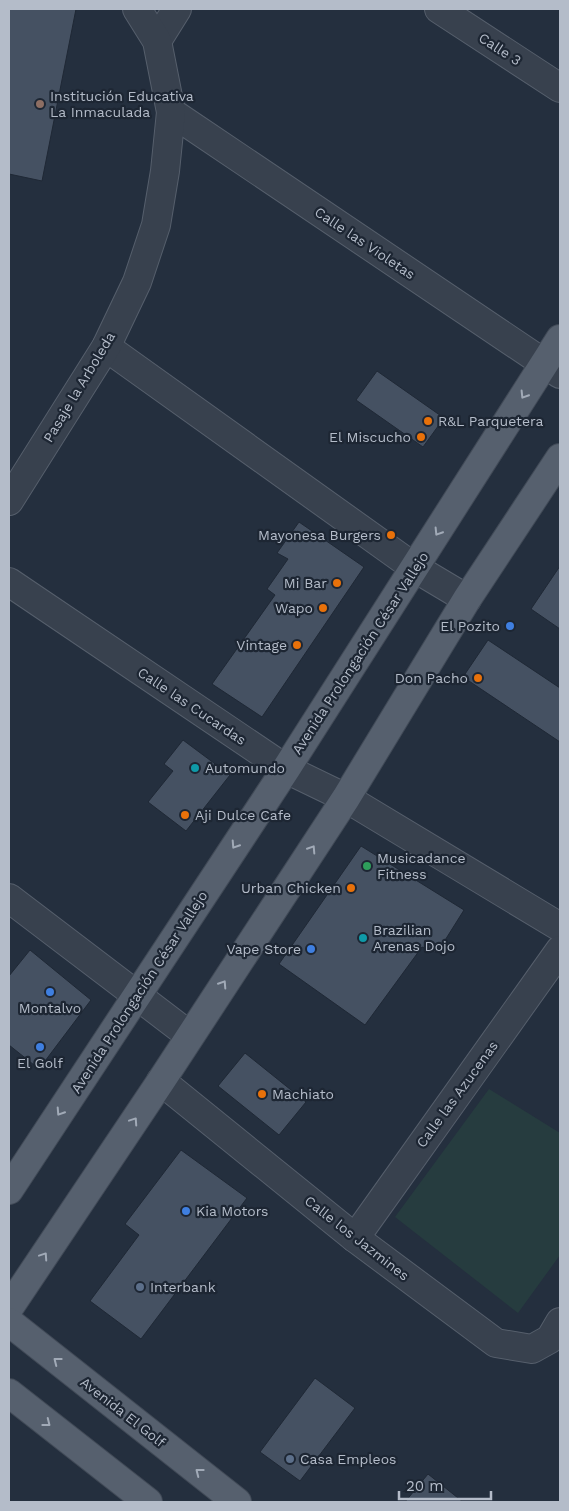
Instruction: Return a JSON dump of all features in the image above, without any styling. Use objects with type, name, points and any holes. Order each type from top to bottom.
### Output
[{"type":"main road","name":"Avenida Prolongación César Vallejo","points":[[9,1190],[416,568],[552,369],[560,339]]},
{"type":"main road","points":[[9,1308],[161,1081],[189,1035],[346,798],[466,599],[560,458]]},
{"type":"main road","name":"Avenida El Golf","points":[[9,1322],[237,1502]]},
{"type":"main road","points":[[9,1394],[148,1502]]},
{"type":"street","name":"Pasaje la Arboleda","points":[[9,502],[106,347],[138,282],[156,225],[165,171],[171,112],[156,41],[137,9]]},
{"type":"street","points":[[156,41],[177,9]]},
{"type":"street","name":"Calle 3","points":[[445,10],[560,88]]},
{"type":"street","name":"Calle las Violetas","points":[[171,112],[552,369]]},
{"type":"street","points":[[106,347],[416,568],[466,599]]},
{"type":"street","name":"Calle las Cucardas","points":[[9,582],[286,769],[346,798],[560,927]]},
{"type":"street","points":[[9,898],[189,1035]]},
{"type":"street","name":"Calle las Azucenas","points":[[354,1238],[560,950]]},
{"type":"street","name":"Calle los Jazmines","points":[[161,1081],[354,1238],[496,1343],[532,1349],[550,1339],[560,1322]]},
{"type":"green space","points":[[489,1089],[560,1133],[560,1255],[518,1313],[395,1217]]},
{"type":"building","points":[[9,9],[76,9],[42,181],[9,174]]},
{"type":"building","points":[[377,371],[444,418],[423,447],[356,400]]},
{"type":"building","points":[[299,522],[364,567],[262,717],[212,684],[275,595],[267,589],[288,559],[277,553]]},
{"type":"building","points":[[560,566],[560,629],[531,609]]},
{"type":"building","points":[[488,640],[560,688],[560,742],[463,677]]},
{"type":"building","points":[[183,740],[230,775],[186,831],[148,802],[173,771],[164,764]]},
{"type":"building","points":[[361,846],[464,910],[437,953],[422,947],[365,1025],[279,964]]},
{"type":"building","points":[[30,950],[91,1000],[39,1069],[9,1045],[9,976]]},
{"type":"building","name":"Machiato","points":[[245,1053],[306,1102],[279,1135],[218,1086]]},
{"type":"building","points":[[181,1150],[247,1198],[141,1339],[90,1301],[139,1235],[125,1224]]},
{"type":"building","points":[[315,1378],[355,1408],[300,1481],[260,1452]]},
{"type":"building","points":[[428,1474],[463,1502],[405,1502]]},
{"type":"place","name":"Institución Educativa La Inmaculada","points":[[40,104]]},
{"type":"place","name":"R&L Parquetera","points":[[428,421]]},
{"type":"place","name":"El Miscucho","points":[[421,437]]},
{"type":"place","name":"Mayonesa Burgers","points":[[391,535]]},
{"type":"place","name":"Mi Bar","points":[[337,583]]},
{"type":"place","name":"Wapo","points":[[323,608]]},
{"type":"place","name":"El Pozito","points":[[510,626]]},
{"type":"place","name":"Vintage","points":[[297,645]]},
{"type":"place","name":"Don Pacho","points":[[478,678]]},
{"type":"place","name":"Automundo","points":[[195,768]]},
{"type":"place","name":"Aji Dulce Cafe","points":[[185,815]]},
{"type":"place","name":"Musicadance Fitness","points":[[367,866]]},
{"type":"place","name":"Urban Chicken","points":[[351,888]]},
{"type":"place","name":"Brazilian Arenas Dojo","points":[[363,938]]},
{"type":"place","name":"Vape Store","points":[[311,949]]},
{"type":"place","name":"Montalvo","points":[[50,992]]},
{"type":"place","name":"El Golf","points":[[40,1047]]},
{"type":"place","name":"Machiato","points":[[262,1094]]},
{"type":"place","name":"Kia Motors","points":[[186,1211]]},
{"type":"place","name":"Interbank","points":[[140,1287]]},
{"type":"place","name":"Casa Empleos","points":[[290,1459]]}]
